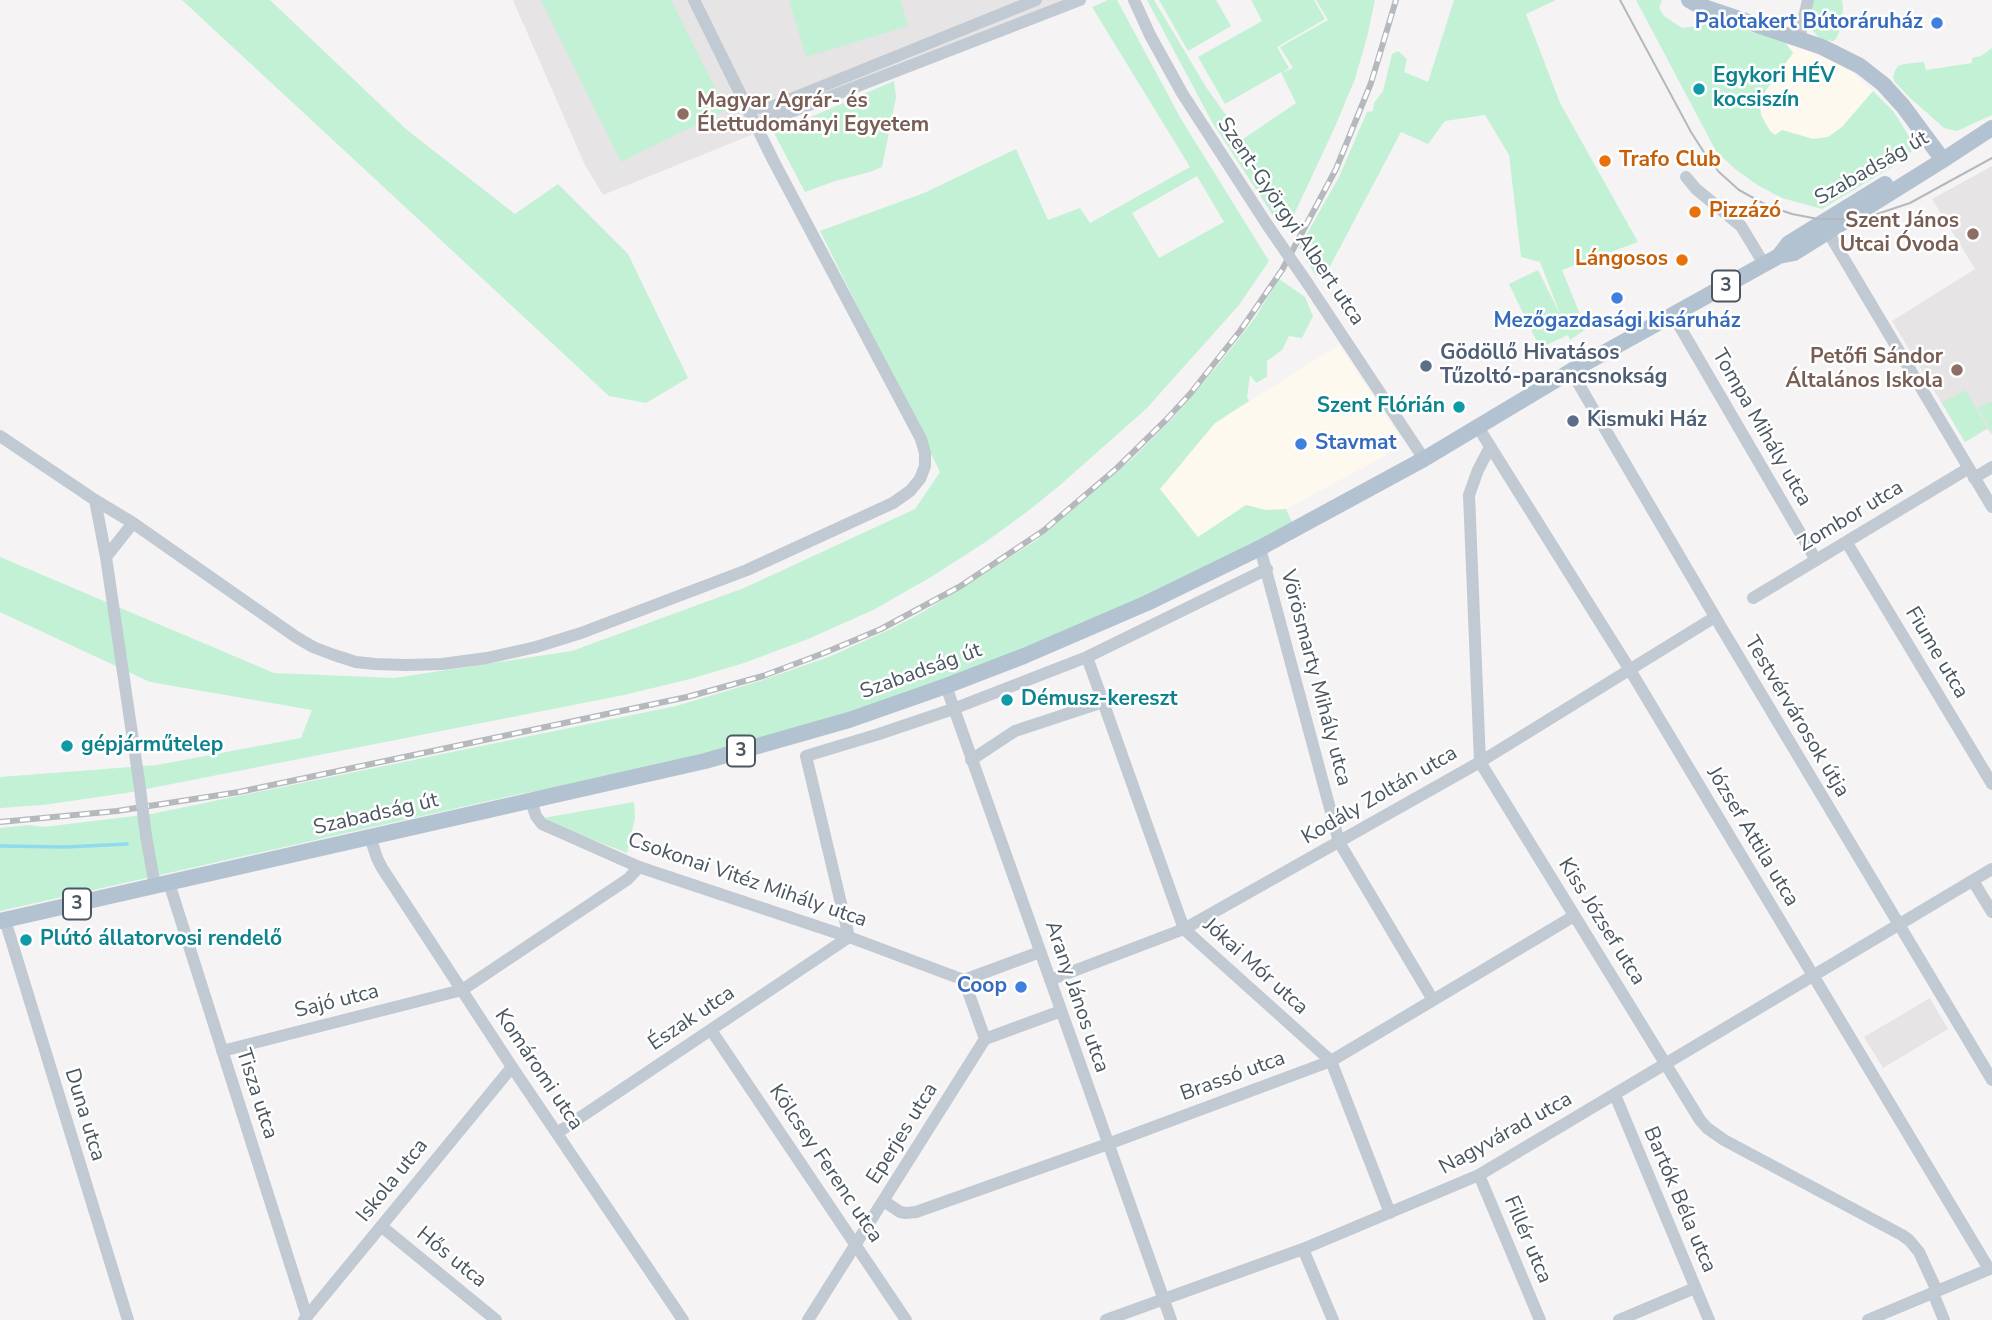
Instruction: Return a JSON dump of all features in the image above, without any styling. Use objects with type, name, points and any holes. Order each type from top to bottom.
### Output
[{"type":"main road","points":[[1689,0],[1837,53],[1868,72],[1903,106],[1941,157]]},
{"type":"main road","name":"Szabadság út","points":[[1771,260],[1799,236],[1992,127]]},
{"type":"main road","name":"Szabadság út","points":[[3,921],[752,748],[849,720],[946,686],[1085,631],[1260,548],[1424,458],[1571,371],[1771,260],[1794,253],[1941,157]]},
{"type":"street","points":[[0,436],[133,523],[313,647],[356,662],[407,666],[487,658],[581,633],[747,570],[892,503],[910,491],[920,479],[925,466],[921,439],[694,0]]},
{"type":"street","points":[[757,125],[901,63],[1036,0]]},
{"type":"street","points":[[746,105],[754,108],[771,107],[1079,0]]},
{"type":"street","name":"Szent-Györgyi Albert utca","points":[[1134,0],[1182,93],[1424,458]]},
{"type":"street","points":[[1799,38],[1808,0]]},
{"type":"street","points":[[1686,177],[1696,189],[1741,226],[1771,260]]},
{"type":"street","points":[[1828,232],[1992,507]]},
{"type":"street","name":"Tompa Mihály utca","points":[[1673,315],[1816,560]]},
{"type":"street","name":"Testvérvárosok útja","points":[[1571,371],[1992,1080]]},
{"type":"street","name":"József Attila utca","points":[[1478,427],[1630,670],[1991,1268]]},
{"type":"street","name":"Kiss József utca","points":[[1490,447],[1469,495],[1480,762],[1692,1108],[1707,1128],[1724,1140],[1902,1235],[1919,1252],[1944,1320]]},
{"type":"street","name":"Zombor utca","points":[[1753,598],[1972,473],[1992,467]]},
{"type":"street","name":"Tisza utca","points":[[95,500],[106,557],[146,835],[222,1051],[305,1318]]},
{"type":"street","points":[[106,557],[133,523]]},
{"type":"street","name":"Fiume utca","points":[[1847,543],[1992,784]]},
{"type":"street","name":"Vörösmarty Mihály utca","points":[[1260,548],[1339,842],[1433,1000]]},
{"type":"street","name":"Szabadság út","points":[[849,937],[806,756],[953,709],[1087,657],[1267,569]]},
{"type":"street","name":"Kodály Zoltán utca","points":[[1050,980],[1184,929],[1480,762],[1715,617]]},
{"type":"street","name":"Jókai Mór utca","points":[[1087,657],[1184,929],[1331,1061],[1390,1213]]},
{"type":"street","name":"Arany János utca","points":[[946,686],[1171,1320]]},
{"type":"street","points":[[971,760],[1015,731],[1103,702]]},
{"type":"street","name":"Csokonai Vitéz Mihály utca","points":[[531,801],[542,824],[639,867],[849,937],[964,980]]},
{"type":"street","name":"Komáromi utca","points":[[370,837],[382,868],[683,1320]]},
{"type":"street","name":"Sajó utca","points":[[222,1051],[462,990],[628,879],[639,867]]},
{"type":"street","name":"Nagyvárad utca","points":[[1106,1320],[1303,1250],[1479,1175],[1992,869]]},
{"type":"street","points":[[1973,881],[1992,912]]},
{"type":"street","name":"Brassó utca","points":[[884,1201],[900,1212],[915,1212],[1331,1061],[1574,916]]},
{"type":"street","name":"Duna utca","points":[[3,921],[128,1320]]},
{"type":"street","name":"Észak utca","points":[[557,1133],[849,937]]},
{"type":"street","points":[[1040,952],[964,980],[985,1039],[1061,1011]]},
{"type":"street","name":"Kölcsey Ferenc utca","points":[[711,1030],[906,1320]]},
{"type":"street","name":"Eperjes utca","points":[[808,1320],[985,1039]]},
{"type":"street","name":"Iskola utca","points":[[305,1318],[512,1067]]},
{"type":"street","name":"Bartók Béla utca","points":[[1615,1095],[1709,1320]]},
{"type":"street","name":"Fillér utca","points":[[1479,1175],[1540,1320]]},
{"type":"street","name":"Hős utca","points":[[381,1226],[496,1320]]},
{"type":"street","points":[[1303,1250],[1333,1320]]},
{"type":"street","points":[[1868,1320],[1991,1268]]},
{"type":"street","points":[[1619,1320],[1695,1288]]},
{"type":"shaded area","name":"Magyar Agrár- és Élettudományi Egyetem","points":[[513,0],[1085,0],[603,195],[585,165]]},
{"type":"shaded area","points":[[1785,42],[1821,54],[1838,63],[1873,91],[1842,127],[1828,137],[1813,139],[1782,130],[1775,136],[1761,115],[1760,105],[1766,90],[1793,53]]},
{"type":"shaded area","name":"Petőfi Sándor Általános Iskola","points":[[1992,166],[1992,435],[1987,429],[1965,442],[1892,321],[1975,269],[1932,199]]},
{"type":"shaded area","points":[[1339,345],[1400,437],[1385,456],[1286,509],[1266,510],[1246,505],[1198,538],[1160,489],[1215,423]]},
{"type":"shaded area","points":[[1930,998],[1948,1029],[1883,1068],[1864,1037]]},
{"type":"green space","points":[[182,0],[270,0],[407,130],[515,214],[558,184],[628,254],[688,378],[646,403],[609,396]]},
{"type":"green space","points":[[541,0],[671,0],[726,110],[621,162]]},
{"type":"green space","points":[[789,0],[900,0],[908,26],[806,57]]},
{"type":"green space","points":[[1108,0],[1117,0],[1181,119],[1269,261],[1239,305],[1146,409],[1028,511],[931,577],[873,610],[808,639],[744,663],[690,679],[624,695],[126,793],[43,805],[0,808],[0,777],[157,765],[301,738],[312,710],[150,682],[0,612],[0,557],[274,673],[394,678],[572,651],[744,588],[915,509],[940,472],[820,231],[924,193],[1016,149],[1048,220],[1080,208],[1090,223],[1190,167],[1092,7]],"holes":[[[1197,176],[1224,222],[1159,258],[1132,213]]]},
{"type":"green space","points":[[1147,0],[1154,0],[1206,87],[1243,139],[1296,103],[1281,72],[1225,104],[1198,57],[1262,21],[1251,0],[1314,0],[1325,19],[1277,47],[1289,68],[1282,73],[1293,68],[1280,47],[1328,20],[1316,0],[1375,0],[1355,79],[1291,221],[1274,217],[1212,122]]},
{"type":"green space","points":[[1159,0],[1216,0],[1231,26],[1188,51]]},
{"type":"green space","points":[[1454,0],[1556,0],[1526,14],[1560,103],[1638,242],[1562,270],[1586,329],[1570,340],[1568,335],[1540,348],[1509,284],[1538,270],[1561,316],[1540,262],[1521,257],[1509,155],[1485,115],[1445,121],[1428,144],[1401,132],[1327,272],[1316,276],[1299,248],[1339,177],[1367,112],[1373,111],[1374,103],[1383,91],[1392,54],[1398,51],[1407,59],[1404,72],[1428,82]]},
{"type":"green space","points":[[1636,0],[1662,0],[1659,8],[1664,16],[1682,28],[1696,26],[1699,19],[1706,16],[1785,42],[1793,53],[1766,90],[1760,105],[1761,115],[1775,135],[1782,130],[1813,139],[1828,137],[1842,127],[1873,91],[1893,111],[1912,142],[1912,151],[1895,165],[1822,209],[1782,198],[1759,186],[1716,151]]},
{"type":"green space","points":[[1813,0],[1842,0],[1839,32],[1833,41],[1820,39],[1811,28]]},
{"type":"green space","points":[[1992,48],[1992,115],[1957,131],[1944,128],[1909,97],[1893,77],[1898,66],[1904,64],[1924,62],[1926,70],[1972,63],[1972,58],[1981,56]]},
{"type":"green space","points":[[894,81],[896,97],[882,167],[805,192],[774,133]]},
{"type":"green space","points":[[1279,279],[1305,297],[1313,316],[1302,338],[1289,336],[1282,350],[1267,361],[1267,377],[1256,383],[1250,375],[1247,397],[1249,401],[1215,423],[1160,489],[1198,537],[1246,505],[1266,510],[1286,509],[1292,522],[1183,582],[966,673],[809,727],[557,789],[524,793],[0,911],[0,828],[29,825],[44,827],[151,814],[676,706],[831,656],[893,628],[1037,540],[1132,459],[1173,418],[1218,365],[1255,318]]},
{"type":"green space","points":[[1965,390],[1988,428],[1965,442],[1942,403]]},
{"type":"green space","points":[[1992,401],[1992,432],[1978,408]]},
{"type":"green space","points":[[634,802],[635,818],[627,853],[543,818]]},
{"type":"waterway","points":[[0,846],[127,844]]},
{"type":"tram line","points":[[1620,0],[1707,157],[1739,190],[1768,206],[1818,219],[1849,219],[1874,215],[1910,203],[1992,158]]},
{"type":"railway","points":[[0,822],[117,811],[239,792],[687,697],[763,676],[824,653],[881,629],[959,587],[1043,531],[1117,468],[1190,394],[1240,331],[1282,270],[1336,169],[1371,83],[1396,0]]},
{"type":"place","name":"Palotakert Bútoráruház","points":[[1937,23]]},
{"type":"place","name":"Egykori HÉV kocsiszín","points":[[1699,89]]},
{"type":"place","name":"Magyar Agrár- és Élettudományi Egyetem","points":[[683,114]]},
{"type":"place","name":"Trafo Club","points":[[1605,161]]},
{"type":"place","name":"Pizzázó","points":[[1695,212]]},
{"type":"place","name":"Szent János Utcai Óvoda","points":[[1973,234]]},
{"type":"place","name":"Lángosos","points":[[1682,260]]},
{"type":"place","name":"Mezőgazdasági kisáruház","points":[[1617,298]]},
{"type":"place","name":"Gödöllő Hivatásos Tűzoltó-parancsnokság","points":[[1426,366]]},
{"type":"place","name":"Petőfi Sándor Általános Iskola","points":[[1957,370]]},
{"type":"place","name":"Szent Flórián","points":[[1459,407]]},
{"type":"place","name":"Kismuki Ház","points":[[1573,421]]},
{"type":"place","name":"Stavmat","points":[[1301,444]]},
{"type":"place","name":"Démusz-kereszt","points":[[1007,700]]},
{"type":"place","name":"gépjárműtelep","points":[[67,746]]},
{"type":"place","name":"Plútó állatorvosi rendelő","points":[[26,940]]},
{"type":"place","name":"Coop","points":[[1021,987]]}]
